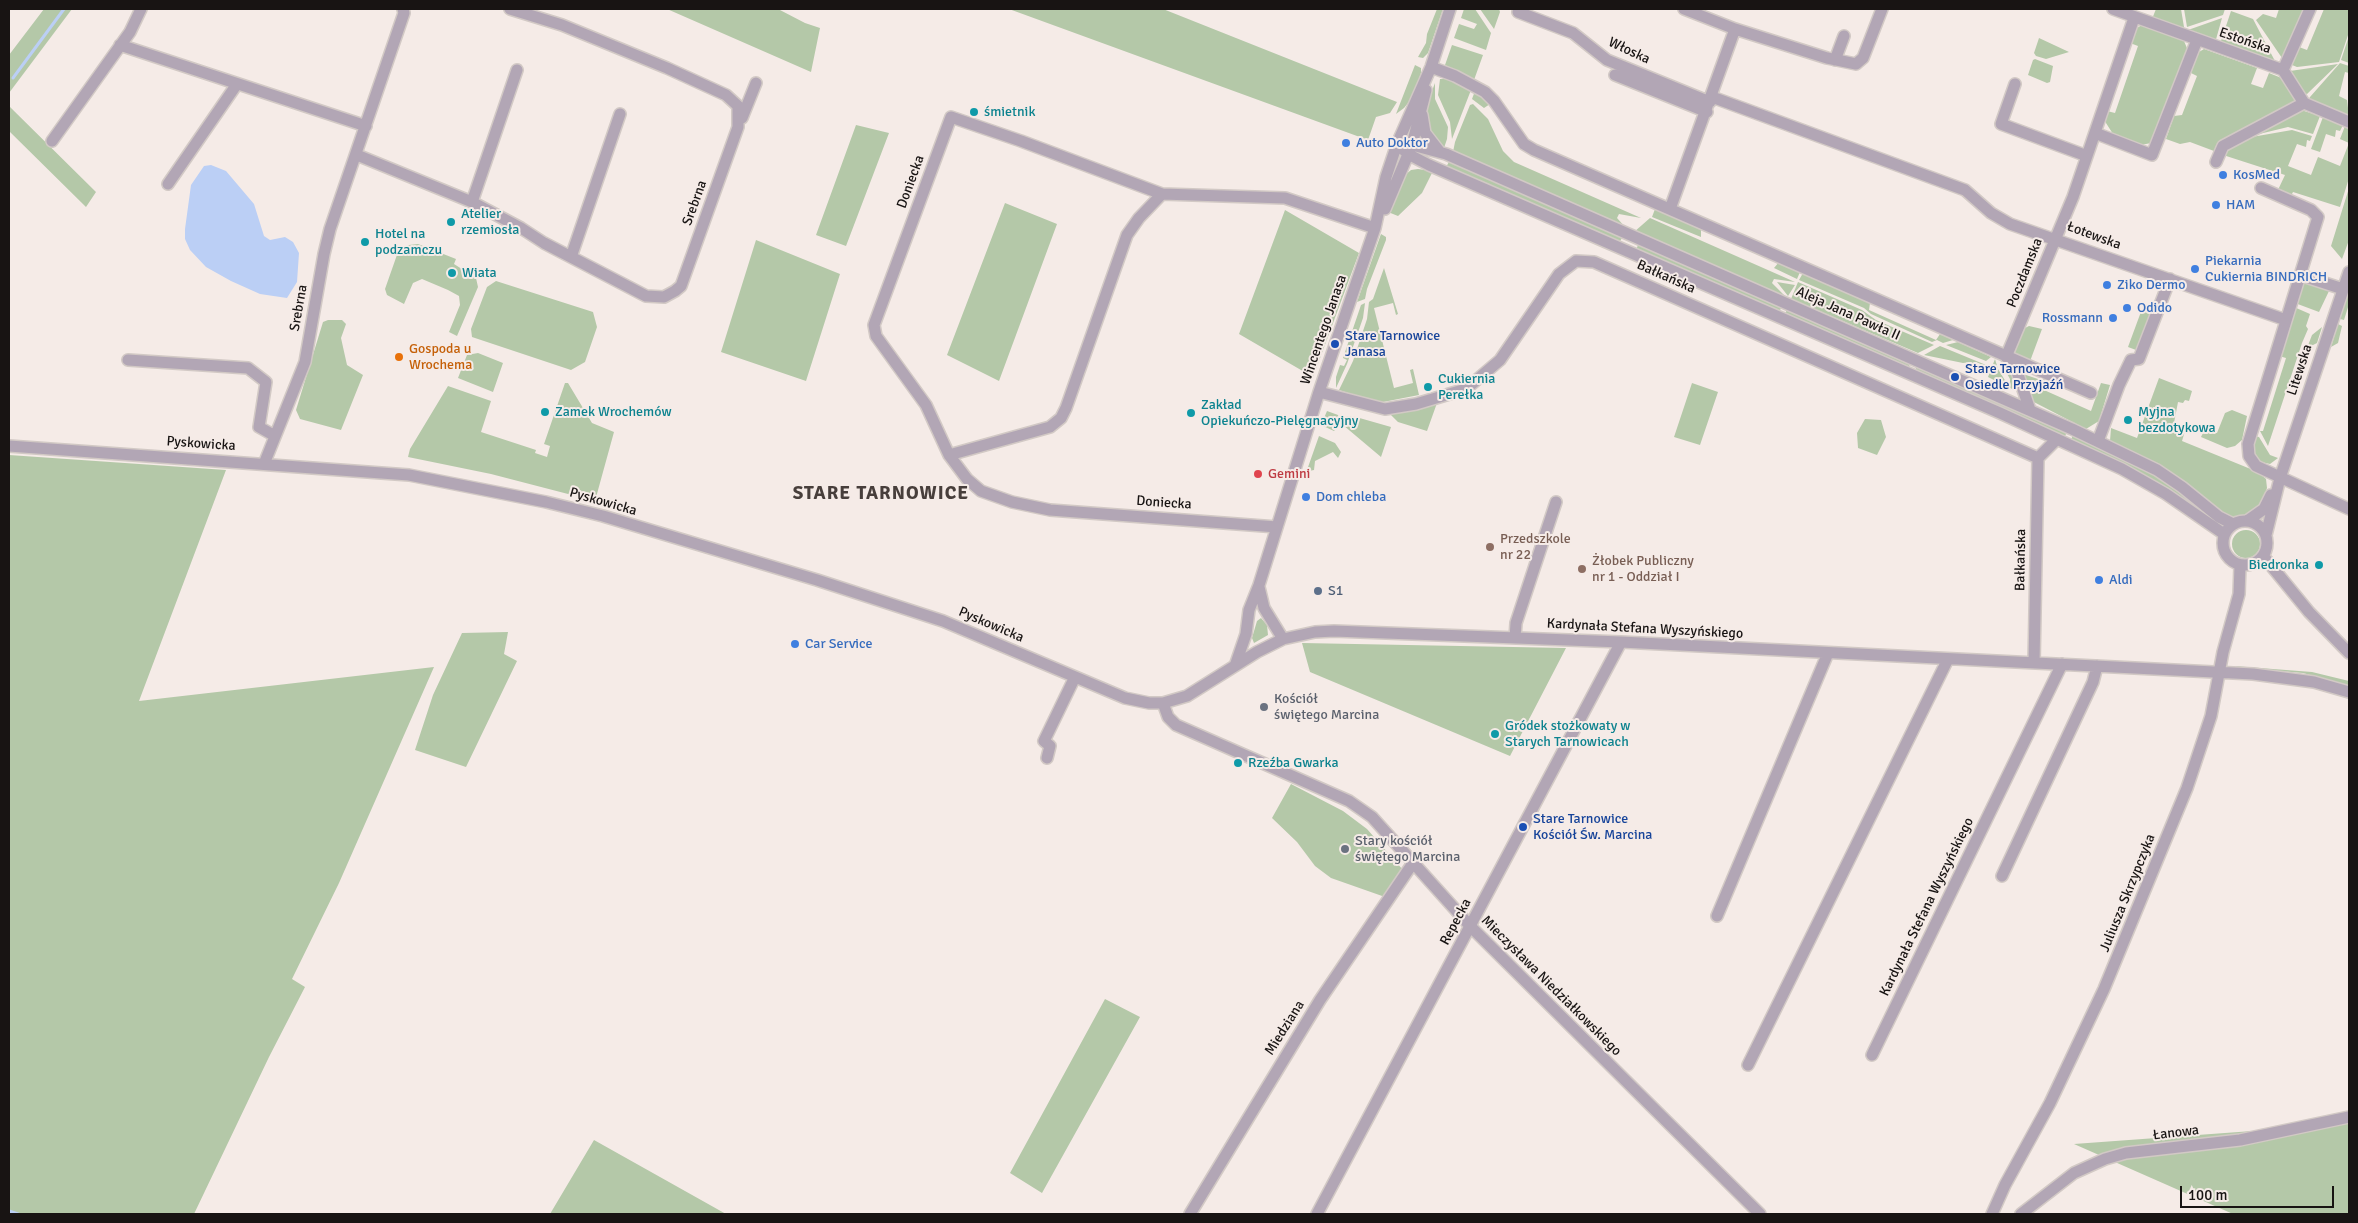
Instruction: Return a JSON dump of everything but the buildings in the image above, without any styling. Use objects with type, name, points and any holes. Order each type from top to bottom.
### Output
[{"type":"street","points":[[52,141],[130,32],[141,9]]},
{"type":"street","name":"Srebrna","points":[[510,9],[590,36],[726,95],[738,106],[738,127]]},
{"type":"street","name":"Wincentego Janasa","points":[[1375,228],[1386,177],[1397,144],[1431,67],[1450,9]]},
{"type":"street","name":"Włoska","points":[[1523,9],[1518,12],[1573,33],[1607,60],[1710,104]]},
{"type":"street","points":[[1684,9],[1735,29],[1835,60],[1856,64],[1863,58],[1882,9]]},
{"type":"street","points":[[2095,133],[2152,155],[2197,40],[2113,9]]},
{"type":"street","name":"Estońska","points":[[2283,70],[2310,9]]},
{"type":"street","name":"Srebrna","points":[[264,464],[304,362],[324,254],[404,10]]},
{"type":"street","name":"Łotewska","points":[[2134,18],[2087,156],[2056,239],[2286,320]]},
{"type":"street","points":[[1670,210],[1710,104],[1735,29]]},
{"type":"street","points":[[1835,60],[1844,36]]},
{"type":"street","name":"Estońska","points":[[2197,40],[2283,70],[2304,103]]},
{"type":"street","points":[[120,45],[366,126]]},
{"type":"street","points":[[1431,67],[1485,92],[1494,101],[1514,132],[1529,147],[2091,394]]},
{"type":"street","name":"Wincentego Janasa","points":[[1235,666],[1246,634],[1249,610],[1259,585],[1319,392],[1375,228],[1410,149],[1422,112],[1431,67]]},
{"type":"street","points":[[472,202],[517,70]]},
{"type":"street","name":"Włoska","points":[[1614,75],[1854,150]]},
{"type":"street","name":"Srebrna","points":[[357,155],[472,202],[521,228],[544,243],[646,296],[664,297],[676,292],[681,286],[738,127],[756,83]]},
{"type":"street","points":[[168,184],[237,84]]},
{"type":"street","points":[[2015,84],[2001,124],[2087,156]]},
{"type":"street","points":[[2216,162],[2223,146],[2304,103],[2349,122]]},
{"type":"street","points":[[1422,112],[1426,133],[1439,151]]},
{"type":"street","points":[[571,257],[620,114]]},
{"type":"street","name":"Doniecka","points":[[1277,527],[1050,510],[1012,502],[981,491],[967,479],[949,455],[926,405],[876,336],[874,325],[951,117],[1162,194],[1285,198],[1375,228]]},
{"type":"street","name":"Aleja Jana Pawła II","points":[[1397,144],[1410,149],[1439,151],[2030,410],[2157,470],[2182,487],[2219,517],[2233,524]]},
{"type":"street","name":"Aleja Jana Pawła II","points":[[1410,149],[1429,165],[2122,469],[2146,482],[2224,534]]},
{"type":"street","name":"Poczdamska","points":[[1854,150],[1965,190],[1991,212],[2010,224],[2056,239],[2010,359]]},
{"type":"street","points":[[1400,174],[1413,165],[1429,165]]},
{"type":"street","points":[[2261,188],[2311,210],[2318,217],[2248,444],[2248,456],[2256,466],[2349,509]]},
{"type":"street","points":[[949,455],[1050,427],[1061,418],[1127,235],[1162,194]]},
{"type":"street","name":"Bałkańska","points":[[1319,392],[1385,409],[1416,404],[1466,390],[1500,360],[1559,274],[1576,261],[1594,262],[2038,458],[2034,663]]},
{"type":"street","name":"Litewska","points":[[2266,534],[2280,478],[2349,272]]},
{"type":"street","points":[[2300,275],[2343,289]]},
{"type":"street","points":[[2098,441],[2119,385],[2131,360],[2139,359],[2170,279]]},
{"type":"street","points":[[2010,359],[2030,410]]},
{"type":"street","points":[[128,360],[248,368],[266,382],[259,427],[275,436]]},
{"type":"street","points":[[2038,458],[2057,439]]},
{"type":"street","name":"Pyskowicka","points":[[9,446],[409,475],[576,509],[943,620],[1134,701],[1163,703]]},
{"type":"street","name":"Litewska","points":[[2247,521],[2264,509],[2280,478]]},
{"type":"street","points":[[1515,638],[1516,623],[1556,502]]},
{"type":"street","points":[[2247,521],[2255,523],[2266,534],[2267,550],[2258,562],[2240,566],[2228,558],[2224,552],[2224,534],[2233,524],[2247,521]]},
{"type":"street","points":[[2264,556],[2309,612],[2349,653]]},
{"type":"street","name":"Juliusza Skrzypczyka","points":[[1992,1214],[2004,1185],[2050,1103],[2108,980],[2198,758],[2209,723],[2223,652],[2239,594],[2240,566]]},
{"type":"street","points":[[1259,585],[1264,608],[1283,639]]},
{"type":"street","name":"Kardynała Stefana Wyszyńskiego","points":[[1163,703],[1187,696],[1257,652],[1283,639],[1315,632],[1334,631],[1621,642],[2220,672],[2286,677],[2333,686],[2349,692]]},
{"type":"street","points":[[1246,634],[1250,647],[1257,652]]},
{"type":"street","name":"Repecka","points":[[1317,1214],[1621,642]]},
{"type":"street","points":[[1717,916],[1828,653]]},
{"type":"street","points":[[1748,1065],[1948,659]]},
{"type":"street","name":"Kardynała Stefana Wyszyńskiego","points":[[1872,1055],[2062,664]]},
{"type":"street","points":[[2002,876],[2094,682],[2097,666]]},
{"type":"street","points":[[1047,758],[1050,746],[1044,741],[1075,677]]},
{"type":"street","name":"Mieczysława Niedziałkowskiego","points":[[1163,703],[1168,717],[1176,724],[1349,800],[1372,817],[1471,927],[1760,1214]]},
{"type":"street","name":"Miedziana","points":[[1190,1214],[1315,1008],[1413,862]]},
{"type":"street","name":"Łanowa","points":[[2021,1214],[2074,1173],[2105,1159],[2126,1153],[2240,1140],[2349,1117]]},
{"type":"green space","points":[[44,9],[72,9],[9,93],[9,55]]},
{"type":"green space","points":[[667,9],[778,9],[805,23],[820,28],[811,72]]},
{"type":"green space","points":[[1009,9],[1163,9],[1397,102],[1390,113],[1376,117],[1368,140]]},
{"type":"green space","points":[[1437,9],[1443,9],[1428,53],[1423,58],[1418,57],[1426,43],[1427,34]]},
{"type":"green space","points":[[1464,9],[1475,9],[1491,33],[1486,50],[1454,38],[1459,24],[1474,29],[1477,24],[1461,18]]},
{"type":"green space","points":[[1480,9],[1499,9],[1500,12],[1494,29]]},
{"type":"green space","points":[[2156,9],[2181,9],[2184,27],[2181,29],[2152,19]]},
{"type":"green space","points":[[2184,9],[2225,9],[2223,15],[2187,27]]},
{"type":"green space","points":[[2279,9],[2303,9],[2282,58],[2256,20],[2263,14],[2276,18]]},
{"type":"green space","points":[[2324,9],[2349,9],[2349,32],[2339,62],[2297,67],[2292,65],[2299,47],[2307,50]]},
{"type":"green space","points":[[2231,11],[2253,19],[2276,63],[2220,44]]},
{"type":"green space","points":[[2222,18],[2215,43],[2188,30]]},
{"type":"green space","points":[[2142,25],[2184,41],[2189,53],[2154,133],[2156,138],[2151,143],[2141,145],[2113,134],[2106,123],[2105,117],[2107,111],[2115,113],[2138,46],[2130,43],[2135,29]]},
{"type":"green space","points":[[2349,36],[2349,63],[2341,60]]},
{"type":"green space","points":[[2039,38],[2069,52],[2046,59],[2036,56],[2034,53]]},
{"type":"green space","points":[[1452,45],[1483,55],[1474,80],[1445,65]]},
{"type":"green space","points":[[2204,49],[2257,68],[2251,84],[2263,88],[2269,73],[2284,79],[2297,101],[2296,104],[2216,146],[2214,151],[2190,142],[2180,144],[2166,139],[2174,116],[2182,115],[2197,76],[2191,73],[2199,52]]},
{"type":"green space","points":[[2035,59],[2053,66],[2050,82],[2047,83],[2028,75]]},
{"type":"green space","points":[[2340,63],[2349,66],[2349,73],[2345,72],[2339,96],[2347,100],[2349,116],[2308,102],[2310,97]]},
{"type":"green space","points":[[2338,64],[2307,94],[2304,93],[2290,71]]},
{"type":"green space","points":[[1415,65],[1421,68],[1421,73],[1413,97],[1396,114]]},
{"type":"green space","points":[[1440,79],[1449,79],[1471,90],[1452,139],[1450,122],[1438,95]]},
{"type":"green space","points":[[1435,83],[1435,99],[1448,127],[1444,148],[1431,136],[1425,109]]},
{"type":"green space","points":[[1475,91],[1482,95],[1490,104],[1484,108],[1472,99]]},
{"type":"green space","points":[[1473,104],[1488,119],[1503,151],[1514,162],[1641,218],[1619,214],[1617,218],[1626,228],[1453,152],[1455,142],[1470,105]]},
{"type":"green space","points":[[9,106],[96,192],[86,207],[9,131]]},
{"type":"green space","points":[[2301,110],[2320,116],[2313,134],[2288,127],[2251,136]]},
{"type":"green space","points":[[2323,117],[2343,125],[2340,131],[2336,130],[2335,137],[2326,134],[2320,152],[2311,149]]},
{"type":"green space","points":[[856,125],[889,133],[846,246],[816,235]]},
{"type":"green space","points":[[2345,126],[2349,128],[2349,143],[2340,139]]},
{"type":"green space","points":[[2292,130],[2312,136],[2310,141],[2307,140],[2306,147],[2297,144],[2288,166],[2311,175],[2318,157],[2340,166],[2349,143],[2349,178],[2340,207],[2293,192],[2290,198],[2277,192],[2285,175],[2220,154],[2246,138]]},
{"type":"green space","points":[[1449,162],[1622,238],[1619,243],[1446,167]]},
{"type":"green space","points":[[1411,170],[1433,171],[1422,193],[1398,216],[1388,212],[1404,176]]},
{"type":"green space","points":[[2349,188],[2349,240],[2342,259],[2331,246]]},
{"type":"green space","points":[[1005,203],[1057,224],[999,381],[947,355]]},
{"type":"green space","points":[[1655,209],[1701,228],[1701,237],[1652,217]]},
{"type":"green space","points":[[1285,210],[1359,253],[1313,377],[1239,334]]},
{"type":"green space","points":[[1650,218],[1795,282],[1774,279],[1772,283],[1786,297],[1634,232]]},
{"type":"green space","points":[[1381,234],[1386,237],[1386,240],[1365,299],[1357,302]]},
{"type":"green space","points":[[756,240],[840,274],[806,381],[721,352]]},
{"type":"green space","points":[[418,244],[456,259],[454,264],[476,278],[478,287],[457,336],[449,332],[460,305],[459,296],[422,279],[413,283],[404,304],[387,295],[385,289],[398,252],[409,245]]},
{"type":"green space","points":[[1638,245],[1781,308],[1779,313],[1636,250]]},
{"type":"green space","points":[[1779,262],[1800,272],[1797,279],[1774,268]]},
{"type":"green space","points":[[1384,268],[1398,314],[1396,315],[1393,303],[1374,308],[1394,388],[1413,383],[1410,370],[1413,369],[1419,395],[1383,402],[1369,400],[1339,390],[1353,361],[1367,319],[1369,302],[1373,299]]},
{"type":"green space","points":[[1803,273],[1870,303],[1869,310],[1936,340],[1940,334],[1953,340],[1943,343],[1937,340],[1932,342],[1871,314],[1864,308],[1799,280]]},
{"type":"green space","points":[[496,281],[593,312],[597,327],[585,362],[571,370],[472,337],[471,329],[487,287]]},
{"type":"green space","points":[[1777,282],[1795,285],[1788,296]]},
{"type":"green space","points":[[1798,282],[1862,310],[1876,320],[1934,345],[1918,353],[1791,299]]},
{"type":"green space","points":[[2305,282],[2329,291],[2319,312],[2295,303],[2302,284]]},
{"type":"green space","points":[[2349,290],[2349,304],[2344,320],[2340,319]]},
{"type":"green space","points":[[1365,303],[1363,318],[1347,364],[1336,388],[1336,377],[1340,365],[1344,366],[1347,360],[1343,358],[1361,305]]},
{"type":"green space","points":[[2294,307],[2310,314],[2306,326],[2308,329],[2268,446],[2260,431],[2263,431],[2286,358],[2279,356]]},
{"type":"green space","points":[[2142,309],[2152,310],[2140,349],[2136,350],[2128,347]]},
{"type":"green space","points":[[1787,310],[1910,364],[1908,369],[1784,315]]},
{"type":"green space","points":[[342,320],[346,324],[341,338],[347,365],[363,375],[341,430],[300,419],[296,410],[323,322]]},
{"type":"green space","points":[[2338,324],[2342,326],[2338,343],[2331,347]]},
{"type":"green space","points":[[2029,326],[2042,329],[2029,364],[2015,355],[2014,351],[2025,328]]},
{"type":"green space","points":[[2322,327],[2317,343],[2307,348],[2312,335]]},
{"type":"green space","points":[[1958,342],[1991,357],[1986,361],[1946,345]]},
{"type":"green space","points":[[1940,346],[1986,365],[1985,371],[1982,370],[1983,365],[1976,362],[1974,365],[1971,362],[1963,363],[1924,355]]},
{"type":"green space","points":[[478,353],[503,363],[493,392],[458,378],[467,355]]},
{"type":"green space","points":[[1995,359],[1998,369],[2006,382],[2006,386],[1988,377]]},
{"type":"green space","points":[[1917,366],[2067,432],[2064,438],[1914,373]]},
{"type":"green space","points":[[2008,366],[2012,367],[2019,392],[2010,388],[2010,379],[2005,370]]},
{"type":"green space","points":[[2026,375],[2041,380],[2044,390],[2091,411],[2101,383],[2110,385],[2099,421],[2086,429],[2030,400],[2023,376]]},
{"type":"green space","points":[[2159,378],[2192,391],[2189,401],[2178,402],[2174,423],[2186,428],[2182,441],[2258,472],[2266,479],[2267,488],[2261,505],[2246,517],[2231,518],[2176,476],[2110,441],[2111,428],[2137,438]]},
{"type":"green space","points":[[565,383],[568,383],[592,423],[614,432],[595,501],[491,474],[408,457],[410,449],[448,386],[491,401],[481,432],[536,450],[535,453],[547,457],[550,446],[544,444]]},
{"type":"green space","points":[[1692,383],[1718,392],[1700,445],[1674,437]]},
{"type":"green space","points":[[1437,403],[1427,431],[1398,422],[1389,413]]},
{"type":"green space","points":[[2232,410],[2247,416],[2242,440],[2235,446],[2227,448],[2201,437],[2205,429],[2217,433],[2225,413]]},
{"type":"green space","points":[[1327,411],[1338,415],[1340,423],[1334,431],[1321,425]]},
{"type":"green space","points":[[1342,416],[1356,417],[1391,427],[1381,457],[1343,425]]},
{"type":"green space","points":[[1865,419],[1881,420],[1886,437],[1877,455],[1858,448],[1857,433]]},
{"type":"green space","points":[[2073,435],[2155,475],[2227,525],[2224,528],[2070,442]]},
{"type":"green space","points":[[1319,436],[1335,443],[1341,452],[1338,458],[1333,452],[1315,461],[1314,470],[1309,471],[1307,470]]},
{"type":"green space","points":[[2254,436],[2259,437],[2270,455],[2278,458],[2270,464],[2261,462],[2254,456],[2252,447]]},
{"type":"green space","points":[[9,455],[226,470],[139,701],[434,667],[339,883],[292,979],[305,987],[269,1057],[194,1214],[9,1214]]},
{"type":"green space","points":[[2246,530],[2256,534],[2260,544],[2256,554],[2246,558],[2236,554],[2232,544],[2236,534]]},
{"type":"green space","points":[[1261,618],[1267,625],[1268,635],[1254,643],[1252,638],[1257,621]]},
{"type":"green space","points":[[508,632],[504,654],[517,661],[466,767],[415,750],[433,695],[462,633]]},
{"type":"green space","points":[[1302,643],[1566,648],[1510,756],[1310,672]]},
{"type":"green space","points":[[2234,666],[2312,672],[2349,681],[2349,686],[2303,673]]},
{"type":"green space","points":[[1291,784],[1343,811],[1367,829],[1403,870],[1385,897],[1331,878],[1315,866],[1297,842],[1272,818]]},
{"type":"green space","points":[[1105,999],[1140,1017],[1042,1193],[1010,1173]]},
{"type":"green space","points":[[2349,1113],[2349,1214],[2233,1214],[2074,1144],[2266,1130]]},
{"type":"green space","points":[[594,1140],[726,1214],[550,1214]]},
{"type":"water","points":[[211,165],[226,171],[254,204],[264,236],[270,240],[285,237],[293,242],[299,253],[297,282],[287,298],[260,294],[231,281],[206,267],[190,250],[185,239],[185,229],[191,185],[204,166]]},
{"type":"waterway","points":[[13,78],[64,9]]},
{"type":"waterway","points":[[9,1211],[18,1214]]},
{"type":"place","name":"śmietnik","points":[[974,112]]},
{"type":"place","name":"Auto Doktor","points":[[1346,143]]},
{"type":"place","name":"KosMed","points":[[2223,175]]},
{"type":"place","name":"HAM","points":[[2216,205]]},
{"type":"place","name":"Atelier rzemiosła","points":[[451,222]]},
{"type":"place","name":"Hotel na podzamczu","points":[[365,242]]},
{"type":"place","name":"Piekarnia Cukiernia BINDRICH","points":[[2195,269]]},
{"type":"place","name":"Wiata","points":[[452,273]]},
{"type":"place","name":"Ziko Dermo","points":[[2107,285]]},
{"type":"place","name":"Odido","points":[[2127,308]]},
{"type":"place","name":"Rossmann","points":[[2113,318]]},
{"type":"place","name":"Stare Tarnowice Janasa","points":[[1335,344]]},
{"type":"place","name":"Gospoda u Wrochema","points":[[399,357]]},
{"type":"place","name":"Stare Tarnowice Osiedle Przyjaźń","points":[[1955,377]]},
{"type":"place","name":"Cukiernia Perełka","points":[[1428,387]]},
{"type":"place","name":"Zamek Wrochemów","points":[[545,412]]},
{"type":"place","name":"Zakład Opiekuńczo-Pielęgnacyjny","points":[[1191,413]]},
{"type":"place","name":"Myjna bezdotykowa","points":[[2128,420]]},
{"type":"place","name":"Gemini","points":[[1258,474]]},
{"type":"place","name":"Dom chleba","points":[[1306,497]]},
{"type":"place","name":"Przedszkole nr 22","points":[[1490,547]]},
{"type":"place","name":"Biedronka","points":[[2319,565]]},
{"type":"place","name":"Żłobek Publiczny nr 1 - Oddział I","points":[[1582,569]]},
{"type":"place","name":"Aldi","points":[[2099,580]]},
{"type":"place","name":"S1","points":[[1318,591]]},
{"type":"place","name":"Car Service","points":[[795,644]]},
{"type":"place","name":"Kościół świętego Marcina","points":[[1264,707]]},
{"type":"place","name":"Gródek stożkowaty w Starych Tarnowicach","points":[[1495,734]]},
{"type":"place","name":"Rzeźba Gwarka","points":[[1238,763]]},
{"type":"place","name":"Stare Tarnowice Kościół Św. Marcina","points":[[1523,827]]},
{"type":"place","name":"Stary kościół świętego Marcina","points":[[1345,849]]},
{"type":"district","name":"STARE TARNOWICE","points":[[881,494]]}]
